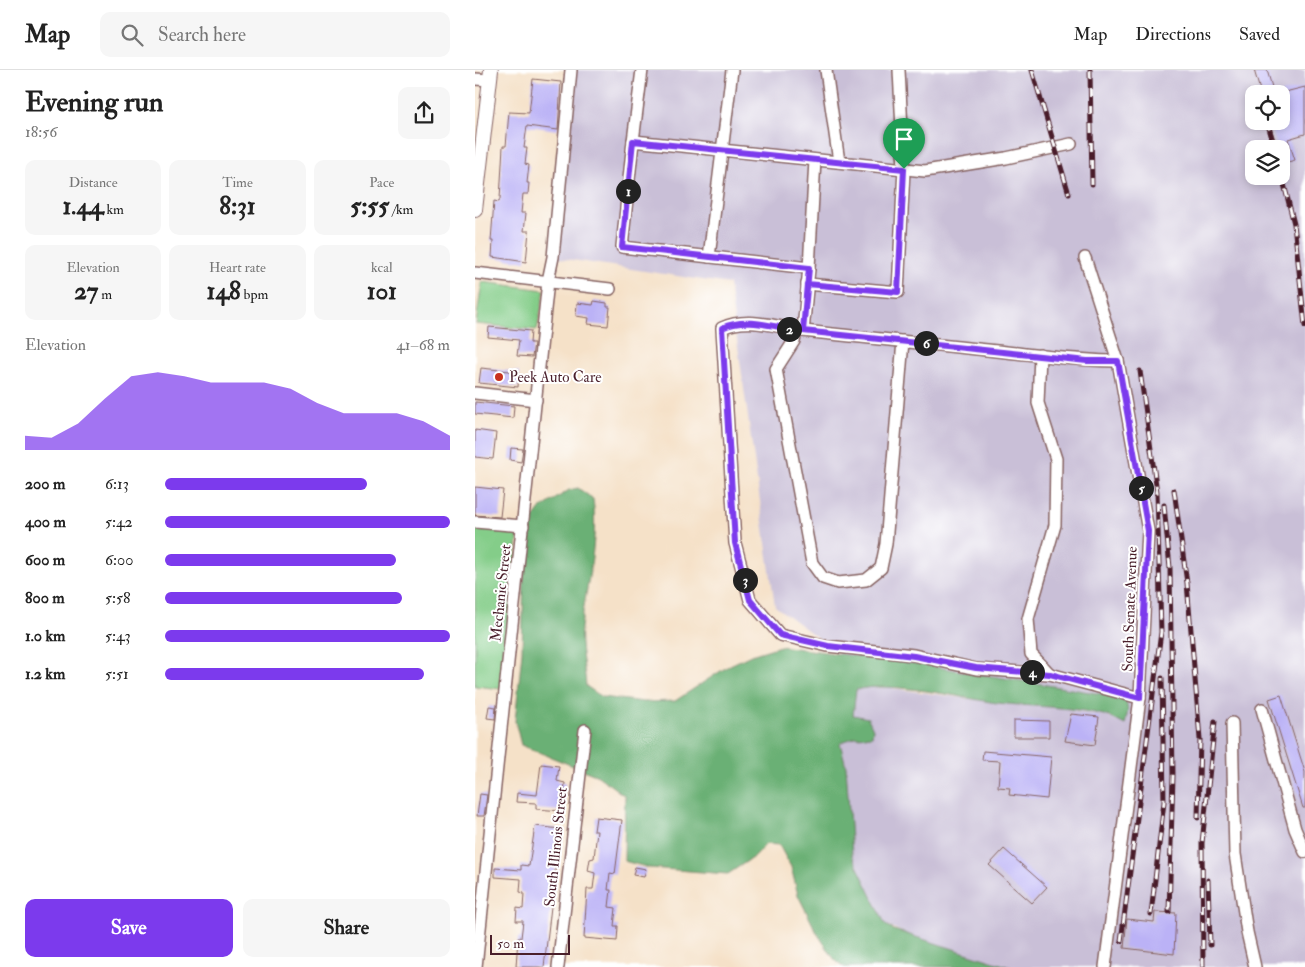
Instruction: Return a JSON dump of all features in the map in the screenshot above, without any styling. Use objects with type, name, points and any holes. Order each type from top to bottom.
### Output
[{"type":"main road","points":[[475,210],[479,142],[490,75]]},
{"type":"street","name":"Mechanic Street","points":[[476,967],[547,281],[553,257],[571,70]]},
{"type":"street","points":[[642,70],[622,247],[809,268]]},
{"type":"street","points":[[709,257],[732,70]]},
{"type":"street","points":[[826,70],[839,162]]},
{"type":"street","points":[[807,284],[898,292],[904,169],[899,70]]},
{"type":"street","points":[[475,79],[490,75]]},
{"type":"street","points":[[633,141],[925,171],[1006,158],[1071,144]]},
{"type":"street","points":[[815,160],[809,268],[800,330],[776,370],[812,563],[823,578],[838,583],[866,580],[881,568],[886,544],[903,341]]},
{"type":"street","name":"South Senate Avenue","points":[[1085,258],[1118,361],[1148,531],[1140,698],[1105,967]]},
{"type":"street","points":[[475,273],[610,289]]},
{"type":"street","points":[[1118,361],[1087,361],[800,330],[765,324],[734,322],[722,328],[735,543],[750,600],[780,635],[828,646],[914,656],[976,668],[1050,674],[1140,698]]},
{"type":"street","points":[[1040,355],[1038,403],[1056,459],[1055,525],[1028,619],[1031,654],[1050,674]]},
{"type":"street","points":[[475,393],[536,400]]},
{"type":"street","points":[[475,522],[523,526]]},
{"type":"street","points":[[1262,709],[1295,829],[1305,852]]},
{"type":"street","points":[[1232,723],[1235,854],[1247,932],[1255,967]]},
{"type":"street","name":"South Illinois Street","points":[[558,967],[585,730]]},
{"type":"shaded area","points":[[571,70],[1305,70],[1305,967],[1010,967],[910,936],[885,924],[852,855],[846,766],[840,742],[855,737],[872,736],[853,716],[856,689],[864,687],[891,688],[998,703],[1061,708],[1103,715],[1042,685],[930,666],[841,655],[775,606],[729,284],[553,257]]},
{"type":"green space","points":[[482,282],[545,290],[537,330],[476,324]]},
{"type":"green space","points":[[578,488],[593,499],[594,515],[593,548],[581,628],[581,650],[586,686],[602,697],[644,702],[675,701],[730,665],[751,655],[780,646],[930,666],[1114,696],[1126,701],[1128,710],[1125,725],[1104,715],[1078,710],[997,703],[905,688],[870,687],[856,690],[853,715],[868,718],[873,729],[872,736],[855,737],[840,743],[846,766],[852,855],[885,924],[894,930],[1010,967],[844,967],[835,960],[817,933],[798,895],[791,867],[779,845],[766,844],[755,856],[728,874],[650,868],[624,861],[625,796],[598,776],[521,745],[515,721],[522,652],[524,573],[529,524],[540,509],[569,490]]},
{"type":"green space","points":[[475,525],[519,530],[502,689],[475,686]]},
{"type":"building","points":[[1254,70],[1267,70],[1271,85],[1258,85]]},
{"type":"building","points":[[533,79],[561,82],[558,130],[527,126],[524,148],[527,148],[525,164],[529,165],[527,183],[529,183],[528,194],[523,194],[521,213],[526,213],[524,231],[529,231],[526,262],[492,257],[493,241],[491,241],[494,201],[499,202],[500,199],[503,146],[506,146],[509,112],[529,113]]},
{"type":"building","points":[[1305,87],[1305,134],[1288,140],[1275,140],[1272,130],[1290,130],[1290,91]]},
{"type":"building","points":[[1290,145],[1295,160],[1290,161]]},
{"type":"building","points":[[594,301],[607,303],[607,307],[610,307],[608,326],[588,324],[589,318],[576,316],[577,303],[593,305]]},
{"type":"building","points":[[489,327],[531,331],[530,343],[534,343],[532,357],[517,356],[519,340],[488,337]]},
{"type":"building","name":"Peek Auto Care","points":[[481,368],[519,372],[518,387],[479,383]]},
{"type":"building","points":[[475,402],[514,406],[513,418],[475,414]]},
{"type":"building","points":[[475,430],[496,433],[493,459],[475,457]]},
{"type":"building","points":[[511,448],[523,449],[521,462],[510,460]]},
{"type":"building","points":[[475,487],[503,490],[500,517],[475,515]]},
{"type":"building","points":[[1281,695],[1305,772],[1305,808],[1303,808],[1269,699]]},
{"type":"building","points":[[489,706],[496,707],[495,719],[487,718]]},
{"type":"building","points":[[1071,714],[1099,717],[1095,745],[1065,741]]},
{"type":"building","points":[[1014,720],[1049,721],[1049,737],[1014,737]]},
{"type":"building","points":[[983,751],[1051,757],[1047,799],[1009,795],[1010,788],[998,787],[1000,761],[982,760]]},
{"type":"building","points":[[541,764],[559,766],[557,781],[565,783],[562,811],[536,809],[536,803],[516,802],[517,793],[537,795]]},
{"type":"building","points":[[480,794],[487,795],[484,816],[477,816]]},
{"type":"building","points":[[596,817],[622,820],[615,874],[610,873],[608,890],[611,890],[609,907],[616,908],[614,926],[618,926],[617,941],[584,938],[587,889],[593,889],[595,873],[588,871],[590,859],[594,858],[597,831],[594,831]]},
{"type":"building","points":[[535,826],[560,829],[544,967],[516,967],[518,938],[521,938],[523,921],[516,921],[517,908],[523,909],[524,893],[520,892],[521,879],[495,877],[495,868],[521,870],[521,865],[529,866]]},
{"type":"building","points":[[1004,849],[1047,887],[1032,903],[989,865]]},
{"type":"building","points":[[635,867],[646,869],[644,877],[633,875]]},
{"type":"building","points":[[1155,912],[1176,913],[1174,954],[1124,948],[1127,919],[1154,922]]},
{"type":"railway","points":[[1032,70],[1069,194]]},
{"type":"railway","points":[[1090,70],[1092,184]]},
{"type":"railway","points":[[1270,130],[1272,140]]},
{"type":"railway","points":[[1284,185],[1294,224],[1305,326]]},
{"type":"railway","points":[[1121,941],[1161,632],[1157,492],[1140,371]]},
{"type":"railway","points":[[1174,490],[1187,583],[1200,739],[1198,818]]},
{"type":"railway","points":[[1164,505],[1170,568],[1173,776],[1169,912]]},
{"type":"railway","points":[[1151,914],[1164,802],[1162,678]]},
{"type":"railway","points":[[1203,967],[1202,843],[1215,721]]},
{"type":"railway","points":[[1208,880],[1210,945]]},
{"type":"place","name":"Peek Auto Care","points":[[499,377]]},
{"type":"route","points":[[904,169],[633,141],[622,247],[809,268],[803,331],[765,324],[734,322],[722,328],[722,349],[730,425],[735,543],[750,600],[780,635],[828,646],[914,656],[976,668],[1050,674],[1140,698],[1148,531],[1118,361],[1087,361],[803,331],[807,284],[898,292],[904,169]]}]
